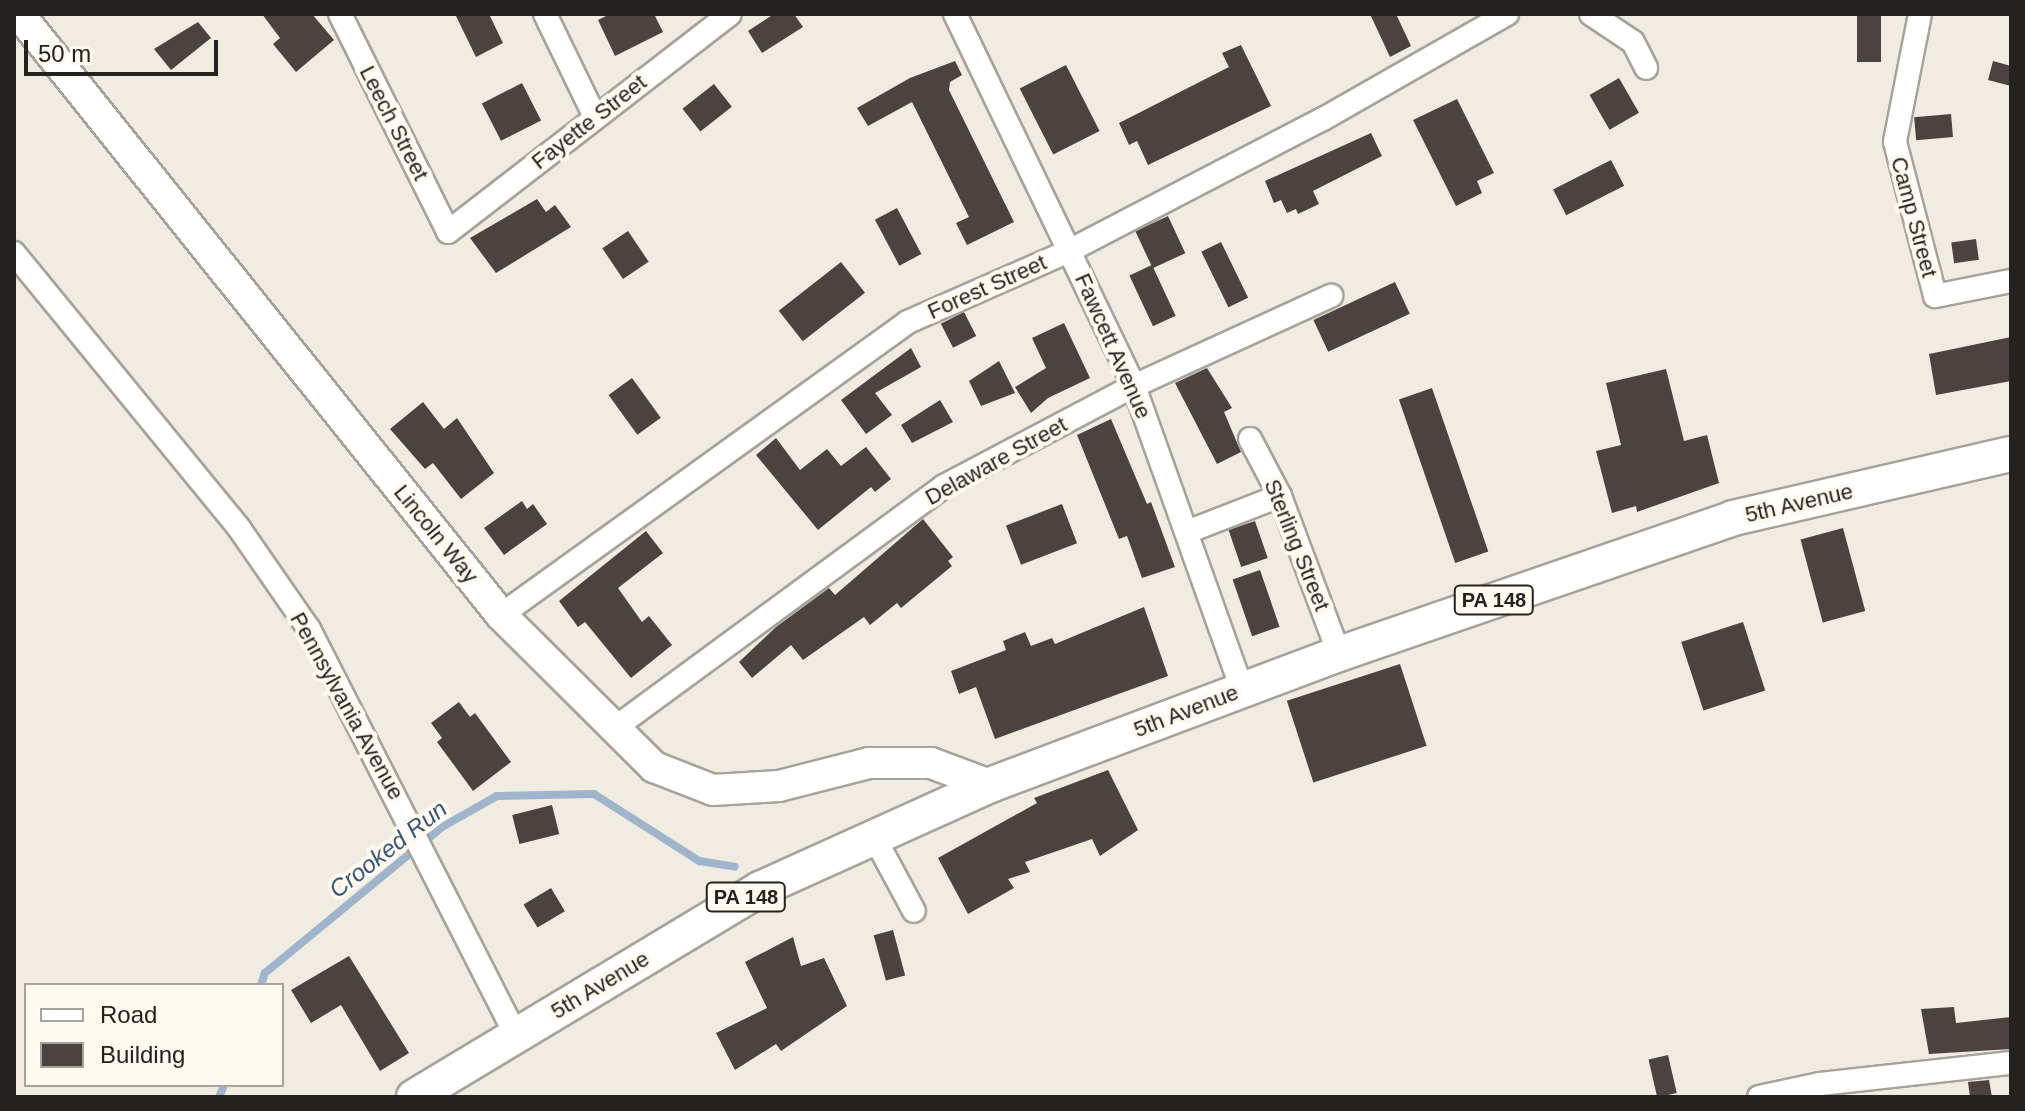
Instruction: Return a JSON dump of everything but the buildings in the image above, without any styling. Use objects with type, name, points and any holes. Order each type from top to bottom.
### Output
[{"type":"main road","name":"Lincoln Way","points":[[19,14],[501,615],[612,730],[654,767],[713,790],[779,786],[869,763],[931,763],[990,785]]},
{"type":"main road","name":"5th Avenue","points":[[414,1097],[760,889],[873,835],[990,785],[1339,654],[1741,516],[2011,454]]},
{"type":"street","name":"Leech Street","points":[[340,14],[448,232]]},
{"type":"street","points":[[545,14],[595,117]]},
{"type":"street","name":"Fayette Street","points":[[448,232],[730,14]]},
{"type":"street","name":"Fawcett Avenue","points":[[955,14],[1134,386],[1242,690]]},
{"type":"street","name":"Forest Street","points":[[501,615],[908,322],[1071,250],[1323,119],[1507,14]]},
{"type":"street","points":[[1591,14],[1633,42],[1646,68]]},
{"type":"street","name":"Camp Street","points":[[1920,14],[1895,142],[1935,296],[2011,281]]},
{"type":"street","name":"Pennsylvania Avenue","points":[[14,253],[239,528],[300,616],[430,862],[516,1036]]},
{"type":"street","name":"Delaware Street","points":[[612,730],[944,486],[1134,386],[1331,296]]},
{"type":"street","name":"Sterling Street","points":[[1250,439],[1280,496],[1339,654]]},
{"type":"street","points":[[1187,532],[1280,496]]},
{"type":"street","points":[[873,835],[914,911]]},
{"type":"street","points":[[1759,1097],[1820,1084],[2011,1063]]},
{"type":"waterway","name":"Crooked Run","points":[[262,983],[265,973],[442,827],[497,796],[594,794],[699,861],[735,867]]},
{"type":"waterway","name":"Crooked Run","points":[[219,1097],[223,1087]]}]
